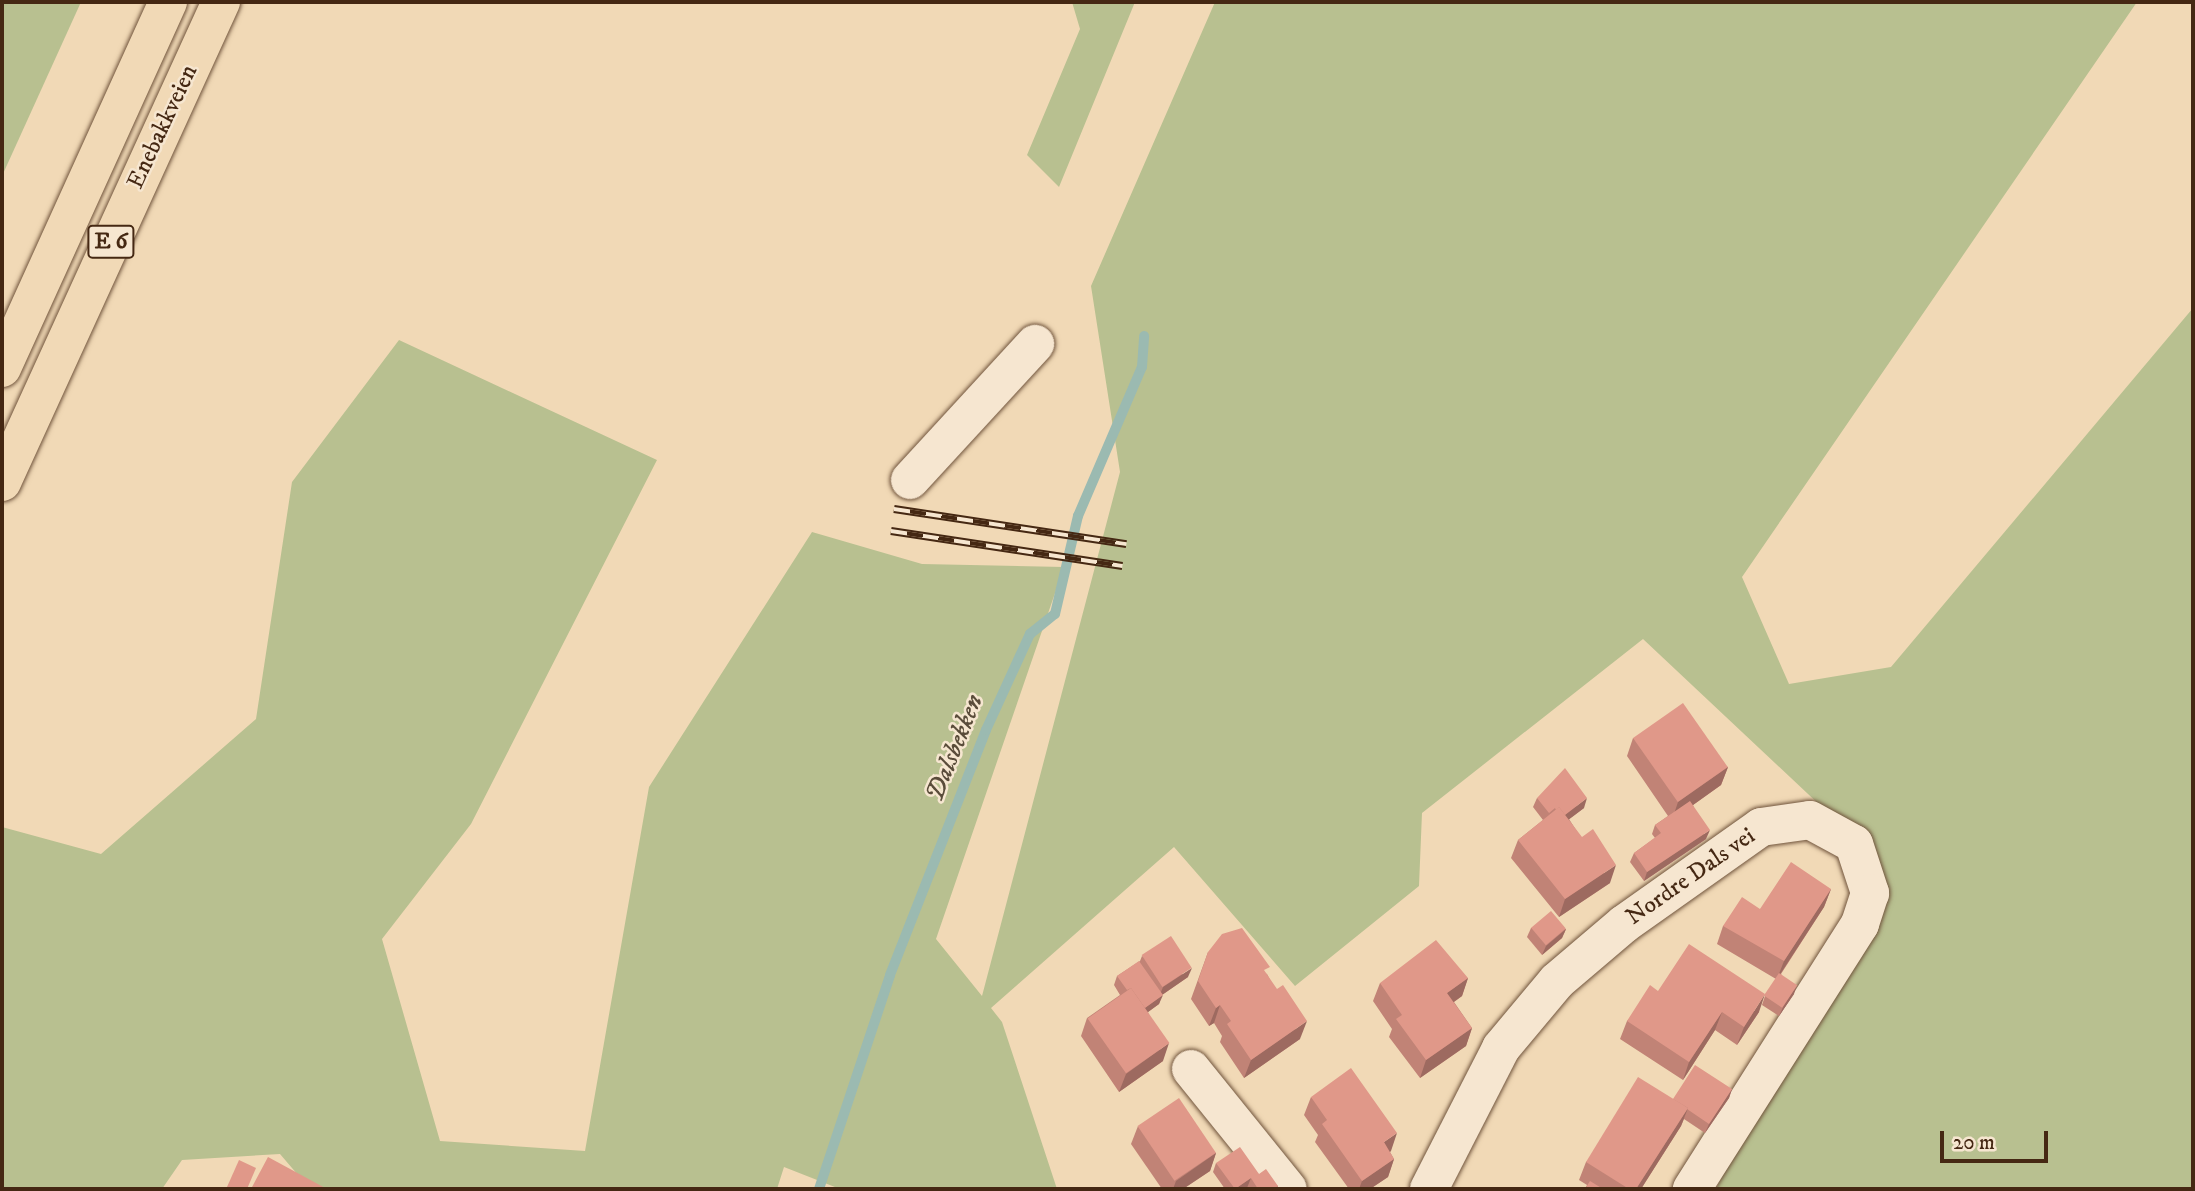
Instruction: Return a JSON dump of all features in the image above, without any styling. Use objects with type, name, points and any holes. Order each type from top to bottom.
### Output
[{"type":"highway","name":"Enebakkveien","points":[[2,368],[168,2]]},
{"type":"highway","name":"Enebakkveien","points":[[2,482],[221,2]]},
{"type":"street","points":[[910,480],[1035,344]]},
{"type":"street","name":"Nordre Dals vei","points":[[1429,1189],[1501,1048],[1557,981],[1624,924],[1760,827],[1810,820],[1854,844],[1870,893],[1860,924],[1692,1189]]},
{"type":"street","points":[[1191,1069],[1288,1189]]},
{"type":"green space","points":[[2,2],[81,2],[2,176]]},
{"type":"green space","points":[[1072,2],[1135,2],[1059,187],[1027,155],[1080,29]]},
{"type":"green space","points":[[1215,2],[2137,2],[1742,577],[1789,684],[1891,667],[2193,308],[2193,1189],[1716,1189],[1875,857],[1643,639],[1422,813],[1419,886],[1295,986],[1174,847],[991,1008],[1002,1022],[1057,1189],[840,1189],[784,1167],[777,1189],[310,1189],[280,1154],[182,1160],[162,1189],[2,1189],[2,827],[101,854],[256,719],[292,482],[399,340],[657,460],[471,824],[382,939],[440,1141],[585,1151],[649,787],[812,532],[922,564],[1064,567],[936,939],[982,996],[1120,472],[1091,286]]},
{"type":"building","points":[[1683,703],[1728,767],[1678,802],[1633,738]]},
{"type":"building","points":[[1565,768],[1587,798],[1565,815],[1559,807],[1549,813],[1537,798]]},
{"type":"building","points":[[1690,801],[1710,830],[1647,872],[1634,853],[1661,833],[1655,825]]},
{"type":"building","points":[[1559,807],[1582,837],[1593,829],[1616,865],[1565,899],[1518,840]]},
{"type":"building","points":[[1791,862],[1831,889],[1784,961],[1723,926],[1742,897],[1760,909]]},
{"type":"building","points":[[1551,911],[1566,929],[1546,945],[1531,928]]},
{"type":"building","points":[[1242,928],[1270,967],[1264,970],[1277,989],[1283,985],[1307,1021],[1251,1060],[1227,1024],[1231,1021],[1220,1005],[1216,1008],[1198,981],[1208,952],[1222,934]]},
{"type":"building","points":[[1171,936],[1192,968],[1162,987],[1142,955]]},
{"type":"building","points":[[1436,940],[1468,978],[1447,993],[1472,1028],[1426,1060],[1396,1019],[1402,1015],[1380,983]]},
{"type":"building","points":[[1689,944],[1765,994],[1744,1027],[1722,1012],[1689,1062],[1627,1021],[1650,985],[1658,991]]},
{"type":"building","points":[[1139,961],[1163,995],[1145,1008],[1131,988],[1127,990],[1117,976]]},
{"type":"building","points":[[1779,973],[1797,985],[1782,1008],[1764,995]]},
{"type":"building","points":[[1131,988],[1169,1043],[1126,1073],[1088,1018]]},
{"type":"building","points":[[1695,1065],[1732,1089],[1709,1124],[1673,1099]]},
{"type":"building","points":[[1351,1068],[1397,1133],[1384,1142],[1394,1159],[1362,1181],[1322,1124],[1327,1120],[1311,1097]]},
{"type":"building","points":[[1638,1077],[1688,1108],[1636,1189],[1629,1189],[1586,1162]]},
{"type":"building","points":[[1179,1098],[1216,1153],[1174,1181],[1138,1126]]},
{"type":"building","points":[[1240,1147],[1259,1174],[1266,1169],[1278,1186],[1273,1189],[1258,1189],[1251,1178],[1235,1189],[1216,1163]]},
{"type":"building","points":[[268,1157],[327,1189],[251,1189]]},
{"type":"building","points":[[239,1160],[256,1168],[247,1189],[227,1187]]},
{"type":"building","points":[[1590,1181],[1603,1189],[1585,1189]]},
{"type":"waterway","name":"Dalsbekken","points":[[819,1189],[890,975],[986,730],[1030,634],[1055,614],[1078,516],[1142,367],[1144,336]]},
{"type":"railway","points":[[894,509],[1126,544]]},
{"type":"railway","points":[[891,531],[1122,566]]}]
